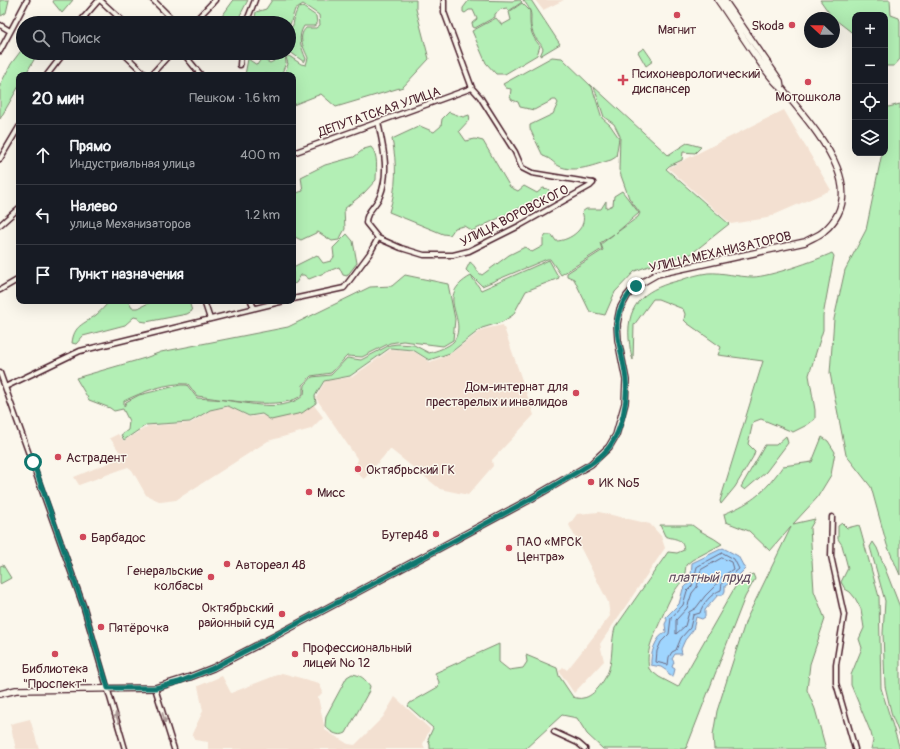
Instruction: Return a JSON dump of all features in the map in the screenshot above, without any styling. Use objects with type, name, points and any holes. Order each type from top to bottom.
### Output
[{"type":"main road","points":[[718,0],[729,12]]},
{"type":"main road","points":[[724,0],[729,12]]},
{"type":"main road","name":"УЛИЦА МЕХАНИЗАТОРОВ","points":[[0,694],[16,690],[155,688],[201,673],[269,639],[527,501],[590,464],[609,447],[616,435],[626,403],[626,380],[618,340],[617,324],[620,309],[627,296],[636,286],[657,274],[805,242],[823,232],[833,221],[841,203],[842,187],[840,173],[832,154],[782,87],[778,85],[765,69],[729,12]]},
{"type":"street","points":[[18,16],[27,0]]},
{"type":"street","points":[[85,16],[99,0],[117,16]]},
{"type":"street","points":[[153,0],[169,16]]},
{"type":"street","points":[[200,16],[215,0]]},
{"type":"street","points":[[249,16],[255,0]]},
{"type":"street","points":[[444,0],[444,12],[472,88]]},
{"type":"street","points":[[0,51],[16,21]]},
{"type":"street","points":[[0,26],[10,32]]},
{"type":"street","points":[[49,72],[59,60]]},
{"type":"street","points":[[130,60],[143,72]]},
{"type":"street","points":[[154,72],[164,60]]},
{"type":"street","points":[[189,60],[199,72]]},
{"type":"street","points":[[240,65],[241,60]]},
{"type":"street","name":"ДЕПУТАТСКАЯ УЛИЦА","points":[[296,152],[472,88]]},
{"type":"street","name":"УЛИЦА ВОРОВСКОГО","points":[[378,238],[424,255],[446,256],[461,254],[519,226],[590,186],[593,182],[532,173],[522,168],[514,152],[480,97],[472,88]]},
{"type":"street","points":[[296,298],[344,288],[370,253],[378,238],[370,230],[366,221],[368,213],[375,205],[381,194],[385,177],[385,158],[378,122]]},
{"type":"street","points":[[0,159],[16,132]]},
{"type":"street","points":[[0,225],[16,211]]},
{"type":"street","points":[[0,290],[16,281]]},
{"type":"street","points":[[205,304],[210,319]]},
{"type":"street","points":[[252,304],[254,308]]},
{"type":"street","points":[[5,387],[80,351],[271,304]]},
{"type":"street","points":[[0,373],[73,574],[125,749]]},
{"type":"street","points":[[832,517],[830,556],[844,615],[836,665],[836,683],[855,749]]},
{"type":"street","points":[[155,688],[174,749]]},
{"type":"street","points":[[554,732],[578,743],[585,749]]},
{"type":"shaded area","points":[[535,0],[564,0],[543,10]]},
{"type":"shaded area","points":[[784,110],[831,190],[767,218],[731,224],[668,168]]},
{"type":"shaded area","name":"Октябрьский ГК","points":[[503,325],[534,415],[492,460],[493,466],[468,495],[440,489],[390,449],[364,479],[353,470],[358,460],[316,398],[325,381],[352,377],[391,349],[413,351],[430,362],[450,354],[483,329]]},
{"type":"shaded area","points":[[313,404],[323,417],[311,429],[268,441],[176,500],[161,502],[146,495],[132,470],[128,467],[79,485],[74,477],[123,457],[110,438],[118,434],[124,441],[148,426],[191,423],[211,410],[229,407],[249,417],[304,411]]},
{"type":"shaded area","points":[[599,512],[650,524],[661,536],[665,548],[600,644],[604,661],[574,693],[559,671],[563,667],[567,670],[610,616],[608,602],[569,525],[577,514]]},
{"type":"shaded area","points":[[282,673],[319,683],[323,692],[318,697],[325,730],[348,744],[355,745],[383,717],[395,697],[430,729],[423,744],[425,749],[208,749],[208,742],[195,740],[192,734],[203,711],[198,686],[222,676],[231,693]]},
{"type":"shaded area","points":[[30,719],[39,749],[16,749],[10,724]]},
{"type":"green space","points":[[0,0],[9,0],[6,13],[1,16]]},
{"type":"green space","points":[[54,0],[73,0],[62,13],[53,2]]},
{"type":"green space","points":[[232,0],[248,0],[240,16],[222,16],[233,1]]},
{"type":"green space","points":[[272,0],[416,0],[416,9],[429,59],[403,87],[336,107],[321,94],[296,104],[296,72],[285,72],[288,64],[287,60],[295,60],[306,65],[308,58],[302,43],[303,31],[306,28],[316,28],[320,25],[319,15],[303,4],[295,9],[293,16],[255,16],[256,12],[266,9]]},
{"type":"green space","points":[[469,0],[520,0],[522,2],[509,11],[507,8],[501,9],[495,14],[495,17],[475,28],[473,27],[472,23],[477,19],[473,10],[469,10],[465,13],[463,12],[463,8]]},
{"type":"green space","points":[[523,0],[531,0],[560,44],[540,56],[543,49],[531,28],[530,10]]},
{"type":"green space","points":[[820,0],[890,0],[891,15],[899,18],[900,21],[900,59],[894,66],[888,66],[888,12],[852,12],[852,33],[840,23],[840,12],[828,12]]},
{"type":"green space","points":[[522,3],[530,11],[531,30],[540,46],[537,55],[505,74],[496,74],[486,63],[472,31],[496,18],[502,25],[511,20],[509,12]]},
{"type":"green space","points":[[303,7],[316,16],[317,24],[314,26],[304,26],[302,30],[300,42],[306,59],[304,62],[296,56],[295,16],[298,8]]},
{"type":"green space","points":[[644,48],[653,61],[646,66],[638,52]]},
{"type":"green space","points":[[16,57],[16,60],[34,60],[27,72],[16,72],[16,91],[0,119],[0,85]]},
{"type":"green space","points":[[552,57],[562,58],[592,87],[602,118],[610,125],[619,138],[616,157],[592,166],[572,169],[559,166],[543,156],[530,129],[530,125],[553,114],[558,103],[556,100],[553,100],[534,110],[520,107],[518,102],[512,100],[510,97],[511,89],[506,88],[503,84]]},
{"type":"green space","points":[[248,60],[257,65],[260,60],[265,60],[270,63],[273,60],[286,60],[282,72],[246,72]]},
{"type":"green space","points":[[594,87],[668,155],[687,143],[701,147],[695,153],[683,152],[682,160],[666,169],[729,224],[691,254],[635,271],[615,292],[605,315],[590,312],[574,279],[567,276],[567,273],[603,250],[601,244],[614,234],[600,243],[602,249],[561,275],[550,259],[547,259],[482,286],[466,270],[470,262],[482,275],[509,255],[525,247],[532,252],[543,246],[543,239],[546,235],[552,235],[556,241],[567,239],[581,228],[583,223],[582,212],[586,209],[601,209],[606,201],[606,208],[613,205],[614,196],[622,191],[639,213],[616,233],[638,217],[640,213],[629,198],[619,170],[620,136],[614,124],[604,117]]},
{"type":"green space","points":[[900,104],[900,575],[887,545],[871,487],[846,455],[830,373],[834,319],[845,270],[866,230],[881,156],[888,156],[888,107]]},
{"type":"green space","points":[[449,112],[463,117],[469,115],[470,119],[459,131],[466,141],[475,139],[483,141],[510,187],[518,191],[524,186],[537,193],[543,188],[548,189],[551,193],[472,231],[464,226],[455,228],[450,235],[443,234],[389,212],[395,185],[395,157],[392,139],[420,126],[434,132],[441,126],[442,119]]},
{"type":"green space","points":[[371,147],[374,150],[377,167],[376,180],[364,193],[344,209],[345,229],[339,240],[332,241],[318,232],[301,240],[296,238],[296,193],[303,191],[301,177],[325,165],[354,157],[364,149]]},
{"type":"green space","points":[[347,234],[353,241],[357,263],[347,276],[343,275],[339,267],[309,279],[304,275],[301,275],[296,283],[296,266],[317,255],[323,263],[331,261],[334,257],[333,248]]},
{"type":"green space","points":[[832,253],[834,256],[823,316],[823,330],[809,375],[815,410],[815,419],[793,432],[761,419],[753,422],[748,444],[755,451],[753,457],[735,487],[721,504],[720,501],[763,361],[718,355],[721,347],[684,320],[685,314],[683,309],[658,299],[653,299],[634,325],[633,360],[629,339],[631,315],[635,306],[649,292],[669,283],[708,273],[747,277],[760,276],[793,268]]},
{"type":"green space","points":[[549,260],[559,278],[526,291],[513,315],[502,322],[482,328],[450,353],[429,360],[413,350],[390,348],[350,376],[324,381],[315,396],[316,403],[302,413],[271,420],[262,414],[249,416],[228,406],[210,410],[190,422],[146,425],[124,440],[121,435],[128,430],[129,421],[123,409],[114,411],[89,400],[76,378],[161,352],[288,327],[370,287],[392,286],[405,275],[448,284],[455,319],[453,340],[443,346],[403,341],[390,343],[362,357],[347,356],[331,373],[311,376],[303,385],[303,394],[295,399],[283,402],[253,403],[197,396],[188,384],[180,384],[155,388],[139,394],[124,401],[124,407],[126,402],[139,395],[180,385],[187,385],[197,398],[269,406],[288,404],[304,395],[305,385],[312,377],[331,375],[347,358],[361,360],[390,345],[398,344],[414,345],[429,353],[446,347],[454,341],[457,332],[458,324],[453,299],[454,292],[460,284],[471,276],[481,290]]},
{"type":"green space","points":[[107,304],[130,304],[132,308],[138,308],[147,304],[190,304],[192,311],[187,314],[146,322],[140,321],[138,318],[134,317],[125,325],[83,336],[76,344],[72,343],[77,329]]},
{"type":"green space","points":[[786,436],[788,443],[766,472],[745,490],[741,487],[765,445],[776,445]]},
{"type":"green space","points":[[822,437],[828,441],[835,452],[831,475],[817,498],[793,524],[815,519],[810,528],[814,591],[825,619],[810,664],[807,690],[815,709],[826,749],[714,749],[713,735],[717,711],[746,620],[791,527],[770,551],[749,531],[726,522],[724,514],[744,505],[758,495],[770,483],[783,466],[812,462]]},
{"type":"green space","points":[[842,523],[847,528],[859,525],[879,597],[881,688],[900,749],[871,749],[873,741],[871,733],[851,685],[851,675],[862,648],[859,639],[864,628],[861,609],[855,598],[845,589],[841,582],[848,568],[842,545],[838,539],[838,526]]},
{"type":"green space","points":[[660,525],[692,525],[722,544],[692,560],[686,565],[684,578],[669,601],[654,636],[648,655],[649,669],[659,677],[678,687],[739,580],[753,574],[755,579],[745,597],[686,749],[603,749],[587,734],[577,718],[562,715],[525,749],[430,749],[428,739],[433,728],[408,706],[410,703],[438,687],[439,682],[435,673],[499,644],[499,662],[509,670],[523,668],[527,662],[526,655],[557,668],[559,676],[573,697],[587,697],[595,691],[605,678],[609,669],[615,628],[668,552],[677,553],[684,550],[680,541],[665,536]]},
{"type":"green space","points":[[873,542],[877,548],[900,607],[900,736],[892,716],[885,686],[883,633],[885,601],[870,547]]},
{"type":"green space","points":[[3,565],[11,578],[0,584],[0,566]]},
{"type":"green space","points":[[352,674],[360,676],[370,686],[369,691],[346,733],[341,735],[330,731],[325,726],[326,716],[347,677]]},
{"type":"water","name":"платный пруд","points":[[723,548],[738,556],[745,569],[734,580],[725,586],[723,595],[718,595],[705,610],[705,617],[702,619],[696,617],[693,630],[685,640],[681,649],[682,654],[675,654],[672,659],[674,662],[672,667],[675,669],[673,677],[661,667],[651,665],[651,656],[654,647],[662,634],[666,632],[666,617],[679,604],[683,589],[688,584],[691,576],[692,563]]},
{"type":"place","name":"Магнит","points":[[677,15]]},
{"type":"place","name":"Skoda","points":[[792,25]]},
{"type":"place","name":"Психоневрологический диспансер","points":[[623,80]]},
{"type":"place","name":"Мотошкола","points":[[808,82]]},
{"type":"place","name":"Дом-интернат для престарелых и инвалидов","points":[[576,393]]},
{"type":"place","name":"Астрадент","points":[[58,457]]},
{"type":"place","name":"Октябрьский ГК","points":[[358,469]]},
{"type":"place","name":"ИК №5","points":[[591,482]]},
{"type":"place","name":"Мисс","points":[[309,492]]},
{"type":"place","name":"Бутер48","points":[[436,534]]},
{"type":"place","name":"Барбадос","points":[[83,537]]},
{"type":"place","name":"ПАО «МРСК Центра»","points":[[509,548]]},
{"type":"place","name":"Автореал 48","points":[[227,564]]},
{"type":"place","name":"Генеральские колбасы","points":[[211,577]]},
{"type":"place","name":"Октябрьский районный суд","points":[[282,614]]},
{"type":"place","name":"Пятёрочка","points":[[101,627]]},
{"type":"place","name":"Библиотека \"Проспект\"","points":[[55,654]]},
{"type":"place","name":"Профессиональный лицей № 12","points":[[295,654]]},
{"type":"route","points":[[33,462],[84,608],[108,688],[155,688],[179,682],[213,668],[419,559],[527,501],[598,458],[609,447],[616,435],[626,403],[626,380],[618,340],[617,324],[620,309],[627,296],[636,286]]}]
